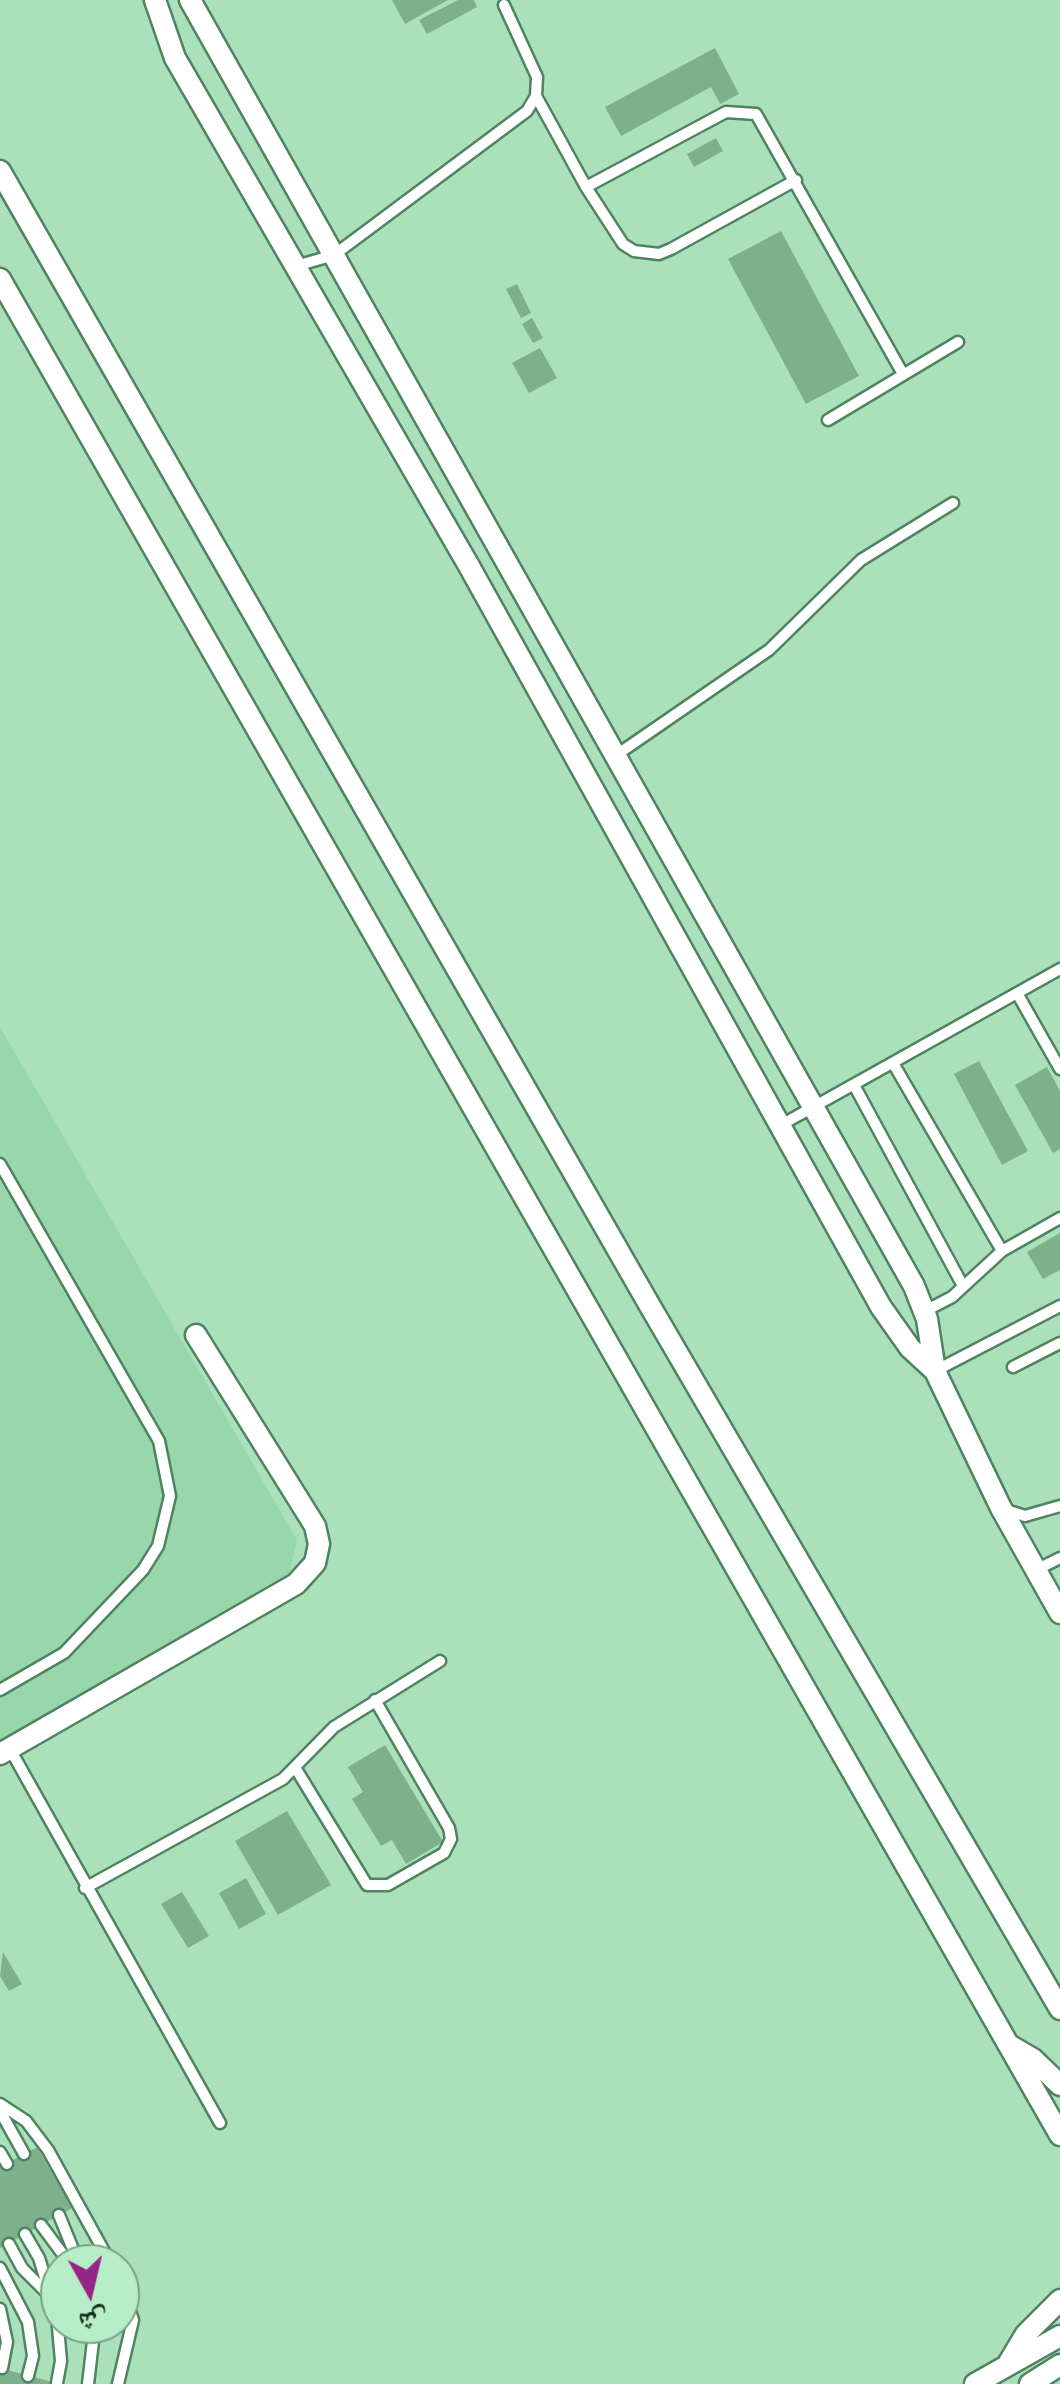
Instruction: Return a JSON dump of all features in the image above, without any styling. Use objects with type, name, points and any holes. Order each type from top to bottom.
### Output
[{"type":"street","points":[[155,0],[175,58],[469,566],[890,1322],[935,1371]]},
{"type":"street","points":[[190,0],[925,1311],[935,1371],[1000,1508],[1060,1613]]},
{"type":"street","points":[[0,172],[640,1288],[1060,2010]]},
{"type":"street","points":[[0,279],[1060,2135]]},
{"type":"street","points":[[4,1751],[296,1584],[316,1563],[319,1544],[315,1526],[196,1335]]},
{"type":"street","points":[[1007,2044],[1033,2059],[1060,2086]]},
{"type":"street","points":[[1008,2365],[1026,2334],[1060,2300]]},
{"type":"street","points":[[974,2384],[1060,2336]]},
{"type":"street","points":[[1030,2384],[1060,2366]]},
{"type":"lane","points":[[296,266],[334,255],[527,111],[536,96],[537,77],[504,5]]},
{"type":"lane","points":[[536,96],[586,188],[623,244],[646,255],[671,249],[796,180]]},
{"type":"lane","points":[[586,188],[737,109],[756,114],[903,374]]},
{"type":"lane","points":[[828,420],[958,342]]},
{"type":"lane","points":[[613,757],[768,650],[861,560],[952,502]]},
{"type":"lane","points":[[781,1126],[1060,969]]},
{"type":"lane","points":[[1017,993],[1060,1069]]},
{"type":"lane","points":[[892,1063],[1002,1251]]},
{"type":"lane","points":[[854,1084],[963,1286]]},
{"type":"lane","points":[[0,1164],[159,1441],[170,1496],[158,1546],[143,1570],[64,1653],[0,1690]]},
{"type":"lane","points":[[925,1311],[963,1286],[1002,1251],[1060,1218]]},
{"type":"lane","points":[[935,1371],[1060,1306]]},
{"type":"lane","points":[[1013,1367],[1060,1343]]},
{"type":"lane","points":[[1000,1508],[1026,1516],[1060,1506]]},
{"type":"lane","points":[[1036,1570],[1060,1558]]},
{"type":"lane","points":[[85,1888],[296,1769],[334,1727],[440,1661]]},
{"type":"lane","points":[[296,1769],[367,1884],[388,1885],[444,1853],[452,1839],[448,1828],[375,1700]]},
{"type":"lane","points":[[4,1751],[220,2123]]},
{"type":"lane","points":[[0,2108],[24,2154]]},
{"type":"lane","points":[[0,2108],[26,2120],[48,2150],[99,2244]]},
{"type":"lane","points":[[0,2152],[7,2164]]},
{"type":"lane","points":[[60,2215],[71,2244]]},
{"type":"lane","points":[[42,2225],[56,2244]]},
{"type":"lane","points":[[25,2234],[40,2262]]},
{"type":"lane","points":[[8,2244],[22,2268],[40,2285]]},
{"type":"lane","points":[[0,2268],[28,2322],[32,2356],[28,2376]]},
{"type":"lane","points":[[0,2309],[7,2342],[2,2368]]},
{"type":"lane","points":[[57,2383],[60,2344]]},
{"type":"lane","points":[[88,2384],[93,2344]]},
{"type":"lane","points":[[118,2384],[127,2344]]},
{"type":"shaded area","points":[[0,1027],[297,1540],[287,1583],[0,1746]]},
{"type":"building","points":[[392,0],[448,0],[405,24]]},
{"type":"building","points":[[458,0],[474,0],[477,7],[427,34],[419,20]]},
{"type":"building","points":[[715,48],[739,94],[720,104],[711,87],[621,136],[605,107]]},
{"type":"building","points":[[716,138],[723,151],[694,167],[687,154]]},
{"type":"building","points":[[781,231],[859,376],[806,404],[728,259]]},
{"type":"building","points":[[517,284],[531,313],[521,318],[506,289]]},
{"type":"building","points":[[532,318],[543,338],[533,343],[522,324]]},
{"type":"building","points":[[540,348],[557,378],[529,393],[512,363]]},
{"type":"building","points":[[979,1061],[1028,1151],[1002,1165],[954,1074]]},
{"type":"building","points":[[1047,1067],[1060,1091],[1060,1149],[1053,1153],[1015,1085]]},
{"type":"building","points":[[1060,1233],[1060,1270],[1043,1279],[1027,1252]]},
{"type":"building","points":[[385,1745],[443,1842],[406,1864],[392,1840],[381,1846],[352,1799],[363,1792],[348,1767]]},
{"type":"building","points":[[287,1811],[331,1885],[278,1915],[235,1841]]},
{"type":"building","points":[[246,1878],[266,1914],[239,1929],[219,1893]]},
{"type":"building","points":[[182,1892],[209,1936],[188,1948],[161,1904]]},
{"type":"building","points":[[3,1952],[22,1984],[9,1991],[0,1976]]},
{"type":"building","points":[[37,2147],[72,2208],[0,2248],[0,2167]]},
{"type":"building","points":[[0,2368],[56,2383],[0,2384]]}]
